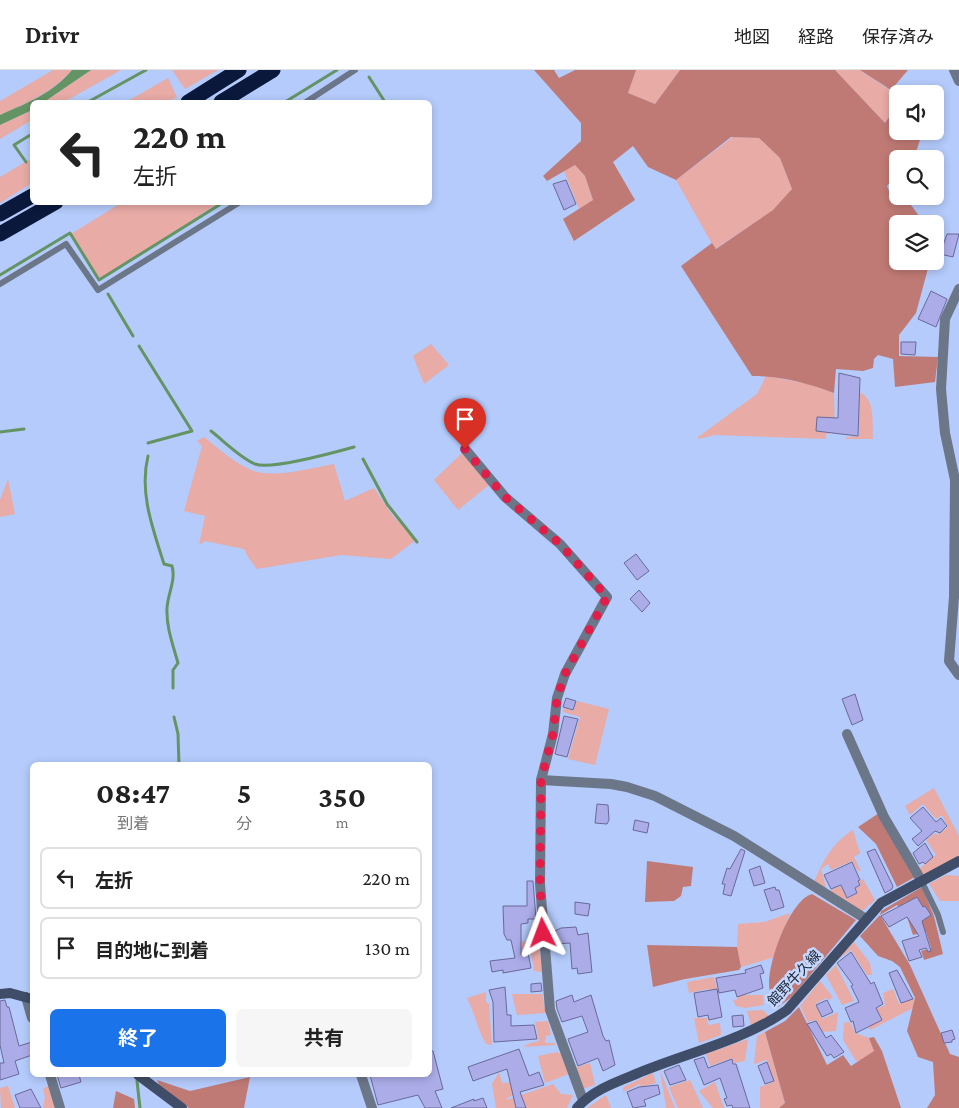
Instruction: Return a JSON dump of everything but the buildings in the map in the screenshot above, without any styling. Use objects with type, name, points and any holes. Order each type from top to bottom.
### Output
[{"type":"highway","points":[[191,100],[239,70]]},
{"type":"highway","points":[[224,100],[273,70]]},
{"type":"highway","points":[[0,214],[30,197]]},
{"type":"highway","points":[[0,234],[51,205]]},
{"type":"main road","name":"館野牛久線","points":[[580,1104],[620,1080],[678,1056],[737,1036],[773,1020],[787,1010],[881,903],[959,861]]},
{"type":"main road","points":[[0,994],[10,993],[29,998]]},
{"type":"main road","points":[[141,1077],[182,1108]]},
{"type":"street","points":[[954,70],[959,81]]},
{"type":"street","points":[[959,289],[945,319],[941,389],[945,433],[955,480],[954,596],[949,661],[959,675]]},
{"type":"street","points":[[465,449],[505,497],[560,544],[607,597],[565,674],[557,698],[553,734],[541,780],[540,884],[550,1010],[580,1104]]},
{"type":"street","points":[[847,734],[884,817],[921,880]]},
{"type":"street","points":[[541,780],[611,784],[655,796],[734,836],[866,919]]},
{"type":"street","points":[[51,1077],[60,1108]]},
{"type":"street","points":[[362,1077],[372,1108]]},
{"type":"lane","points":[[309,100],[355,70]]},
{"type":"lane","points":[[0,284],[66,244],[98,290],[235,205]]},
{"type":"lane","points":[[921,880],[938,914],[943,932]]},
{"type":"shaded area","points":[[53,70],[72,70],[48,91],[0,115],[0,101]]},
{"type":"shaded area","points":[[72,70],[91,70],[47,100],[33,100],[57,85]]},
{"type":"shaded area","points":[[91,70],[121,70],[68,100],[47,100]]},
{"type":"shaded area","points":[[172,70],[218,70],[185,89]]},
{"type":"shaded area","points":[[534,70],[554,70],[559,78],[575,70],[636,70],[628,93],[655,104],[680,70],[835,70],[885,123],[889,117],[889,140],[920,140],[917,150],[889,150],[889,183],[887,186],[889,205],[911,205],[918,215],[889,215],[889,270],[928,270],[916,313],[899,335],[899,356],[938,357],[935,382],[895,387],[893,359],[878,355],[874,359],[873,368],[863,371],[836,369],[834,393],[794,381],[752,376],[681,266],[712,243],[716,249],[773,210],[792,189],[780,158],[759,138],[731,137],[676,180],[648,167],[633,146],[613,162],[635,200],[574,241],[563,219],[593,200],[585,176],[575,165],[547,181],[543,176],[581,141],[581,123]]},
{"type":"shaded area","points":[[636,70],[680,70],[655,104],[628,93]]},
{"type":"shaded area","points":[[835,70],[860,70],[889,90],[889,117],[885,123]]},
{"type":"shaded area","points":[[860,70],[908,70],[895,85],[889,85],[889,89]]},
{"type":"shaded area","points":[[168,78],[177,97],[172,100],[130,100]]},
{"type":"shaded area","points":[[30,102],[30,111],[0,125],[0,115]]},
{"type":"shaded area","points":[[30,111],[30,121],[0,139],[0,125]]},
{"type":"shaded area","points":[[733,137],[759,138],[780,158],[792,189],[774,210],[715,249],[676,180]]},
{"type":"shaded area","points":[[30,159],[30,184],[0,203],[0,177]]},
{"type":"shaded area","points":[[575,165],[585,176],[593,200],[579,209],[564,171]]},
{"type":"shaded area","points":[[118,205],[216,205],[100,279],[71,234]]},
{"type":"shaded area","points":[[431,344],[449,365],[424,384],[413,356]]},
{"type":"shaded area","points":[[766,376],[810,384],[834,393],[835,432],[826,434],[826,439],[715,435],[698,439],[698,437],[757,394]]},
{"type":"shaded area","points":[[859,392],[864,395],[871,406],[873,439],[846,439],[846,437],[859,436]]},
{"type":"shaded area","points":[[204,437],[237,463],[258,472],[291,472],[334,464],[345,501],[374,488],[393,516],[416,540],[391,559],[341,555],[257,569],[244,549],[205,541],[199,545],[205,516],[184,511],[202,446],[197,441]]},
{"type":"shaded area","points":[[463,452],[489,485],[458,510],[434,480]]},
{"type":"shaded area","points":[[8,479],[15,514],[0,517],[0,500]]},
{"type":"shaded area","points":[[577,701],[609,709],[595,765],[568,759],[580,717],[563,712],[564,708],[573,711]]},
{"type":"shaded area","points":[[934,788],[959,836],[959,856],[924,875],[919,869],[936,855],[926,840],[935,833],[938,835],[948,827],[942,815],[936,819],[923,804],[910,815],[905,806]]},
{"type":"shaded area","points":[[879,813],[915,877],[897,887],[876,844],[858,827]]},
{"type":"shaded area","points":[[853,830],[860,853],[854,857],[861,871],[858,871],[852,861],[831,870],[828,864],[821,869],[827,891],[814,882],[821,867],[834,846]]},
{"type":"shaded area","points":[[647,861],[693,867],[691,886],[683,887],[681,896],[674,901],[645,902]]},
{"type":"shaded area","points":[[946,875],[959,876],[959,901],[940,901],[929,884]]},
{"type":"shaded area","points":[[863,879],[875,900],[860,913],[829,891],[841,886],[847,899],[858,893],[856,888],[861,885],[859,881]]},
{"type":"shaded area","points":[[922,887],[934,916],[943,954],[924,960],[921,951],[931,948],[926,932],[913,935],[907,917],[897,905],[880,915],[881,911]]},
{"type":"shaded area","points":[[812,894],[856,920],[792,997],[775,1009],[770,996],[769,982],[777,946],[782,932],[796,907]]},
{"type":"shaded area","points":[[790,913],[775,957],[741,967],[737,947],[738,924],[764,922]]},
{"type":"shaded area","points":[[880,915],[910,965],[950,1054],[959,1057],[959,1108],[927,1108],[935,1095],[933,1062],[918,1057],[907,1031],[915,998],[900,967],[892,961],[878,956],[860,936]]},
{"type":"shaded area","points":[[539,940],[542,972],[534,971],[531,951],[519,949],[518,942]]},
{"type":"shaded area","points":[[854,942],[870,963],[872,975],[867,975],[851,950],[837,960]]},
{"type":"shaded area","points":[[647,945],[737,947],[741,967],[739,970],[685,979],[653,987]]},
{"type":"shaded area","points":[[836,965],[854,1001],[842,1005],[826,975]]},
{"type":"shaded area","points":[[714,977],[719,996],[711,999],[708,989],[689,993],[687,982]]},
{"type":"shaded area","points":[[820,981],[833,997],[829,1000],[826,998],[815,1004],[822,1019],[838,1012],[836,1031],[820,1032],[815,1020],[808,1022],[800,1006]]},
{"type":"shaded area","points":[[743,988],[746,995],[763,995],[764,1005],[745,1008],[736,1006],[733,1000],[738,999],[737,991]]},
{"type":"shaded area","points":[[893,989],[899,1004],[915,998],[913,1008],[870,1030],[862,1015],[885,1005],[883,993]]},
{"type":"shaded area","points":[[486,992],[486,1002],[489,1004],[492,1045],[486,1044],[467,998]]},
{"type":"shaded area","points":[[512,994],[542,994],[546,1013],[517,1015]]},
{"type":"shaded area","points":[[799,1007],[827,1065],[843,1055],[851,1066],[874,1051],[869,1038],[874,1037],[882,1051],[901,1108],[779,1108],[785,1103],[765,1032],[785,1021]]},
{"type":"shaded area","points":[[763,1010],[769,1016],[751,1025],[747,1011]]},
{"type":"shaded area","points":[[694,1018],[707,1018],[708,1025],[720,1023],[721,1035],[699,1043]]},
{"type":"shaded area","points":[[548,1021],[551,1035],[546,1036],[545,1043],[555,1043],[555,1045],[523,1047],[539,1041],[535,1022]]},
{"type":"shaded area","points":[[850,1022],[855,1033],[869,1038],[874,1051],[863,1060],[856,1061],[843,1040],[844,1023]]},
{"type":"shaded area","points":[[765,1032],[785,1103],[779,1108],[760,1108],[760,1087],[774,1082],[767,1060],[754,1064],[757,1036]]},
{"type":"shaded area","points":[[748,1039],[745,1061],[734,1063],[732,1058],[710,1066],[706,1054]]},
{"type":"shaded area","points":[[557,1052],[561,1054],[569,1074],[545,1083],[538,1056]]},
{"type":"shaded area","points":[[590,1063],[595,1085],[582,1089],[574,1068]]},
{"type":"shaded area","points":[[660,1070],[675,1108],[666,1108]]},
{"type":"shaded area","points":[[499,1072],[502,1083],[518,1082],[521,1092],[507,1098],[507,1100],[553,1084],[561,1094],[573,1095],[567,1108],[496,1108],[492,1084]]},
{"type":"shaded area","points":[[653,1073],[656,1083],[641,1087],[640,1084],[623,1092],[623,1087]]},
{"type":"shaded area","points":[[250,1077],[244,1108],[189,1108],[160,1087],[157,1080],[190,1091]]},
{"type":"shaded area","points":[[690,1080],[703,1108],[678,1108],[669,1087]]},
{"type":"shaded area","points":[[715,1082],[724,1108],[713,1108],[699,1091]]},
{"type":"shaded area","points":[[49,1085],[56,1108],[43,1108],[45,1097],[43,1089]]},
{"type":"shaded area","points":[[8,1086],[15,1108],[1,1108],[0,1088]]},
{"type":"shaded area","points":[[116,1091],[134,1099],[135,1108],[113,1108]]},
{"type":"shaded area","points":[[606,1095],[611,1108],[587,1108]]},
{"type":"waterway","points":[[92,100],[146,70]]},
{"type":"waterway","points":[[288,100],[337,70]]},
{"type":"waterway","points":[[369,77],[384,100]]},
{"type":"waterway","points":[[26,162],[14,145],[30,135]]},
{"type":"waterway","points":[[0,275],[70,233],[99,280],[219,205]]},
{"type":"waterway","points":[[108,294],[133,336]]},
{"type":"waterway","points":[[139,346],[192,431],[148,443]]},
{"type":"waterway","points":[[0,432],[24,429]]},
{"type":"waterway","points":[[211,431],[243,457],[255,464],[263,465],[304,460],[354,447]]},
{"type":"waterway","points":[[148,456],[145,484],[148,511],[164,564],[172,566],[173,571],[167,615],[170,636],[178,663],[173,670],[173,688]]},
{"type":"waterway","points":[[363,459],[387,504],[417,542]]},
{"type":"waterway","points":[[174,717],[178,734],[179,762]]},
{"type":"waterway","points":[[137,1081],[140,1108]]},
{"type":"route","points":[[465,449],[505,497],[560,544],[607,597],[565,674],[557,698],[553,734],[541,780],[540,884],[543,933]]}]
